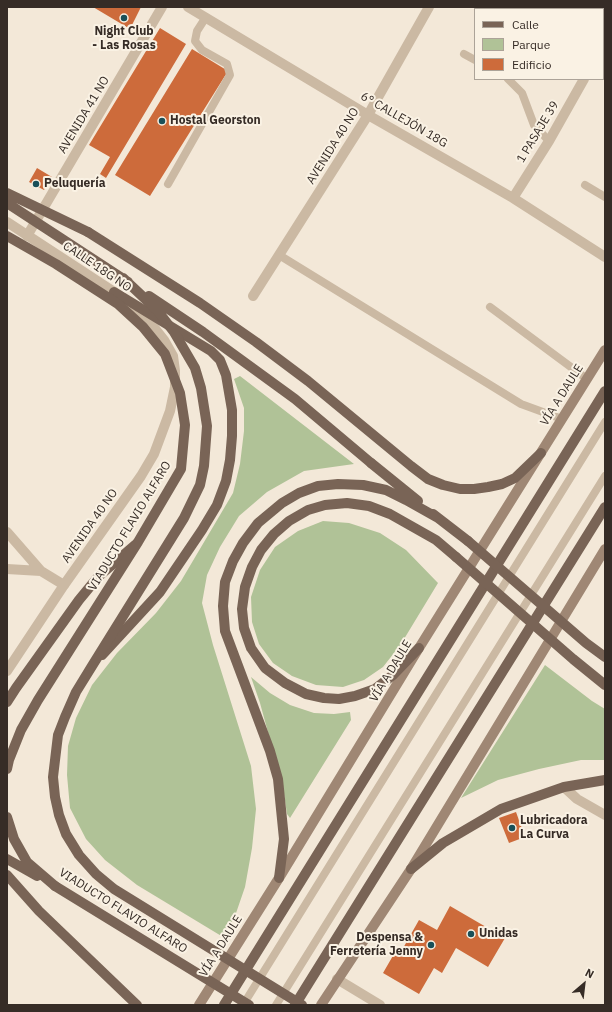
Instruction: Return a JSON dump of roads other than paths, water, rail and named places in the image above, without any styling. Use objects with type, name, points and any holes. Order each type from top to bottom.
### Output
[{"type":"main road","points":[[7,193],[88,232],[200,303],[308,381],[428,479],[443,486],[460,489],[474,489],[502,484],[515,478],[541,452]]},
{"type":"main road","points":[[7,204],[123,278],[295,399],[438,518],[468,541],[586,643],[605,657]]},
{"type":"main road","name":"VIADUCTO FLAVIO ALFARO","points":[[7,236],[56,264],[118,304],[143,327],[165,354],[180,393],[185,426],[181,470],[138,542],[24,724],[9,760],[7,769]]},
{"type":"main road","points":[[123,278],[157,310],[174,332],[195,368],[202,388],[207,426],[204,466],[200,484],[193,501],[175,533],[76,692],[65,717],[58,735],[53,777],[59,815],[66,834],[79,855],[96,874],[114,889],[302,1005]]},
{"type":"main road","points":[[92,666],[160,592],[202,530],[217,505],[226,481],[232,436],[232,410],[226,375],[220,360],[211,351],[114,292]]},
{"type":"main road","name":"VÍA A DAULE","points":[[199,1005],[605,350]]},
{"type":"main road","points":[[224,1005],[605,391]]},
{"type":"main road","points":[[279,878],[284,839],[278,778],[270,751],[225,631],[223,606],[225,582],[233,560],[243,543],[258,523],[299,493],[318,486],[338,484],[363,485],[386,490],[438,518]]},
{"type":"main road","points":[[420,648],[393,675],[375,689],[355,696],[339,699],[324,698],[306,694],[285,683],[265,668],[251,648],[244,628],[242,609],[245,587],[261,550],[274,534],[289,521],[308,510],[325,505],[347,503],[370,506],[390,514],[436,540],[573,660],[605,685]]},
{"type":"main road","points":[[295,1005],[605,507]]},
{"type":"main road","points":[[7,702],[79,600],[98,577],[138,542]]},
{"type":"main road","points":[[321,1005],[411,869],[605,549]]},
{"type":"main road","points":[[411,869],[443,843],[501,809],[564,787],[605,780]]},
{"type":"main road","name":"VIADUCTO FLAVIO ALFARO","points":[[7,817],[14,839],[27,862],[54,886],[249,1005]]},
{"type":"main road","points":[[7,859],[54,886]]},
{"type":"main road","points":[[7,875],[39,912]]},
{"type":"main road","points":[[7,884],[39,912],[137,1005]]},
{"type":"street","name":"AVENIDA 41 NO","points":[[27,236],[162,7]]},
{"type":"street","name":"6° CALLEJÓN 18G","points":[[188,7],[368,115],[513,198],[605,258]]},
{"type":"street","name":"AVENIDA 40 NO","points":[[253,296],[368,115],[429,7]]},
{"type":"street","name":"1 PASAJE 39","points":[[513,198],[549,141],[583,80]]},
{"type":"street","name":"CALLE 18G NO","points":[[7,222],[114,292],[153,326],[164,340],[173,356],[175,387]]},
{"type":"street","name":"AVENIDA 40 NO","points":[[7,671],[64,584],[154,454],[170,411],[175,387]]},
{"type":"street","points":[[7,532],[41,571],[64,584]]},
{"type":"street","points":[[7,568],[41,571]]},
{"type":"street","points":[[564,787],[577,798],[605,815]]},
{"type":"street","points":[[337,979],[380,1005]]},
{"type":"lane","points":[[168,184],[230,75],[227,64],[202,50],[195,41],[198,31],[206,17]]},
{"type":"lane","points":[[464,54],[474,59]]},
{"type":"lane","points":[[509,80],[522,93],[534,124],[549,141]]},
{"type":"lane","points":[[585,185],[605,197]]},
{"type":"lane","points":[[279,255],[521,404],[562,419]]},
{"type":"lane","points":[[490,307],[587,379]]},
{"type":"lane","points":[[243,1005],[605,422]]},
{"type":"lane","points":[[276,1005],[605,476]]},
{"type":"place","name":"Night Club - Las Rosas","points":[[124,18]]},
{"type":"place","name":"Hostal Georston","points":[[162,121]]},
{"type":"place","name":"Peluquería","points":[[36,184]]},
{"type":"place","name":"Lubricadora La Curva","points":[[512,828]]},
{"type":"place","name":"Unidas","points":[[471,934]]},
{"type":"place","name":"Despensa & Ferretería Jenny","points":[[431,945]]}]
